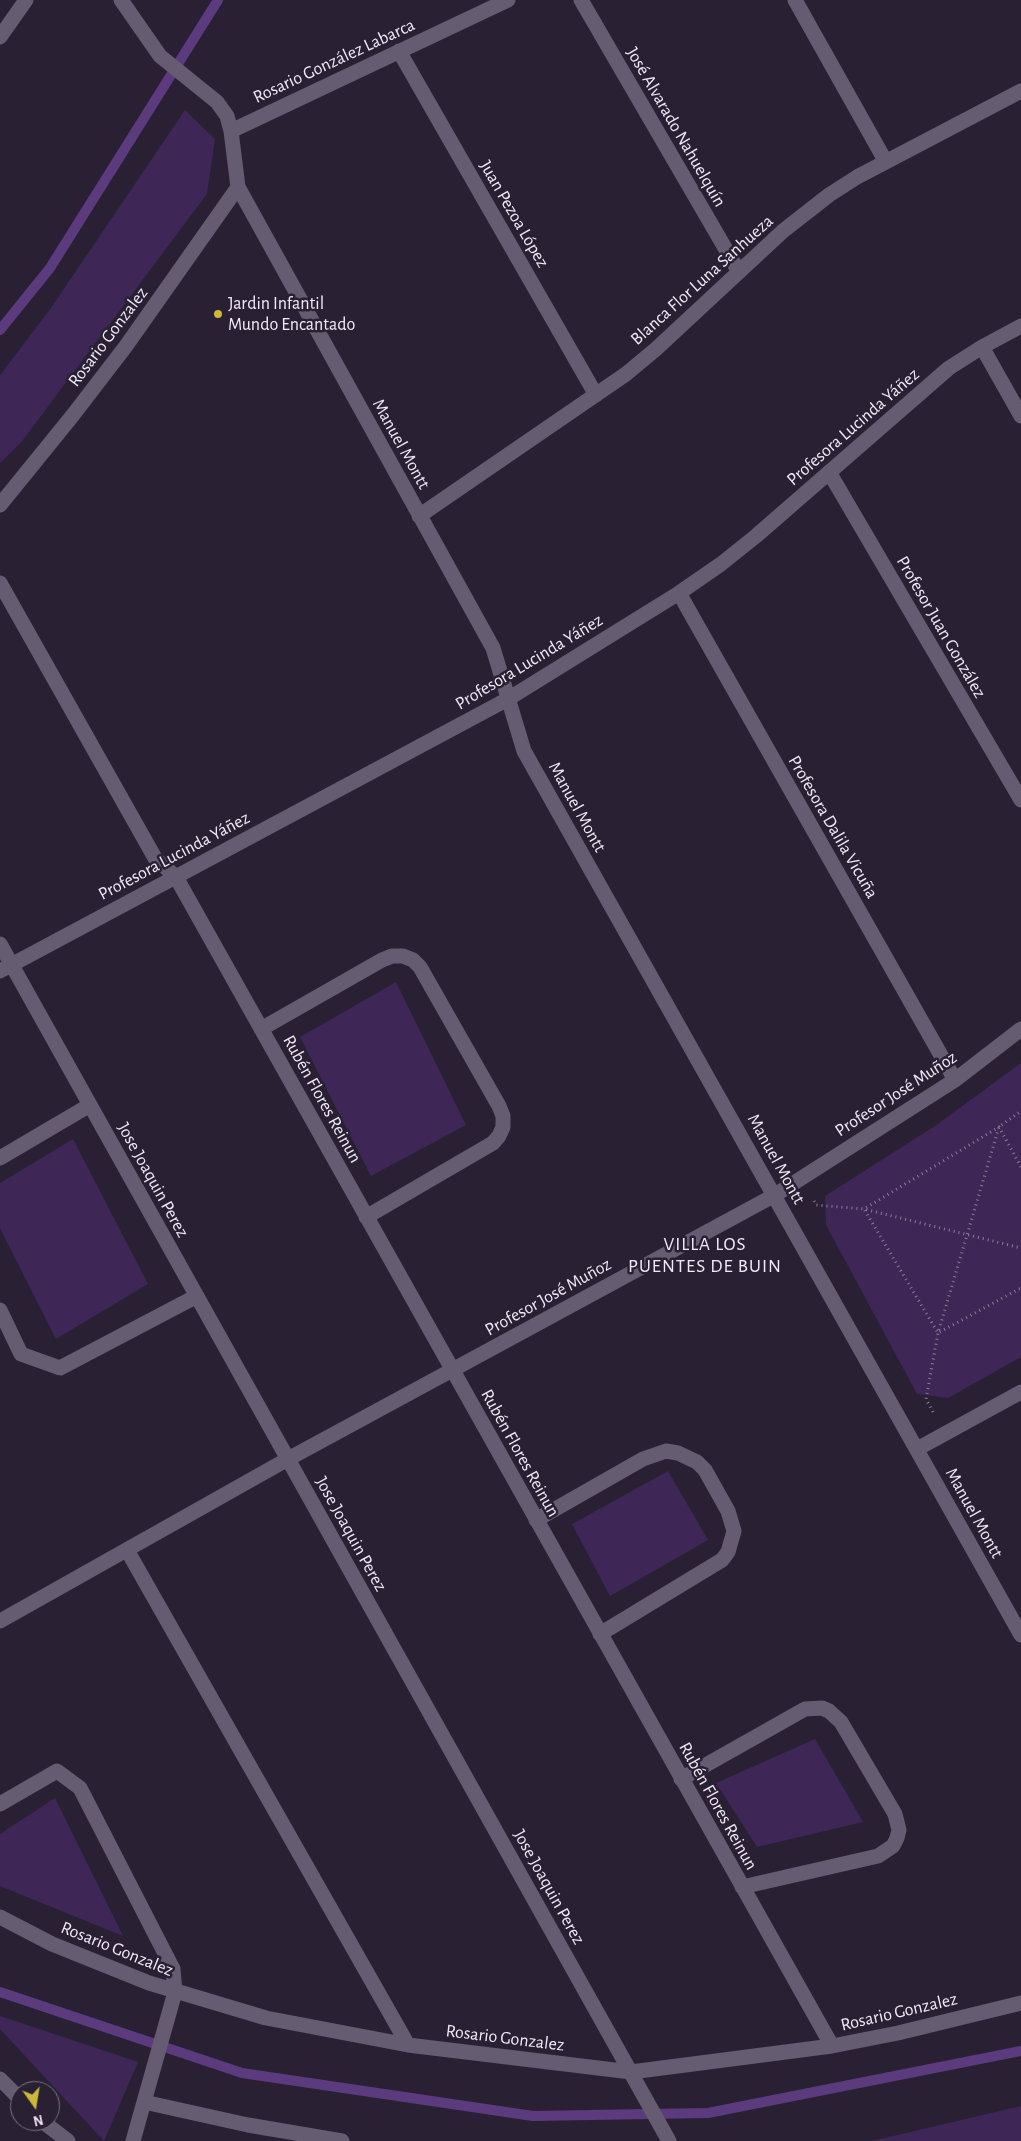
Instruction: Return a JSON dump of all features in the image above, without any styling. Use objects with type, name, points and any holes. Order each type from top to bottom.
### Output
[{"type":"street","points":[[0,37],[26,0]]},
{"type":"street","name":"Manuel Montt","points":[[121,0],[160,56],[216,102],[227,116],[231,131],[238,187],[493,648],[524,751],[1021,1634]]},
{"type":"street","name":"Rosario González Labarca","points":[[231,131],[508,0]]},
{"type":"street","name":"José Alvarado Nahuelquín","points":[[581,0],[739,272]]},
{"type":"street","points":[[795,0],[886,162]]},
{"type":"street","name":"Juan Pezoa López","points":[[399,51],[596,395]]},
{"type":"street","name":"Blanca Flor Luna Sanhueza","points":[[419,516],[626,374],[656,350],[805,212],[857,177],[1021,91]]},
{"type":"street","name":"Rosario Gonzalez","points":[[0,505],[126,346],[238,187]]},
{"type":"street","name":"Profesora Lucinda Yáñez","points":[[6,968],[508,699],[679,593],[742,548],[949,368],[982,347],[1021,326]]},
{"type":"street","points":[[982,347],[1021,416]]},
{"type":"street","name":"Profesor Juan González","points":[[829,472],[1021,800]]},
{"type":"street","name":"Rubén Flores Reinun","points":[[0,583],[154,858],[176,877],[832,2046]]},
{"type":"street","name":"Profesora Dalila Vicuña","points":[[679,593],[955,1080]]},
{"type":"street","name":"Jose Joaquin Perez","points":[[0,944],[6,968],[90,1104],[669,2141]]},
{"type":"street","points":[[261,1029],[382,960],[392,956],[404,956],[413,960],[420,967],[494,1097],[503,1116],[503,1127],[493,1143],[366,1216]]},
{"type":"street","name":"Profesor José Muñoz","points":[[0,1621],[288,1459],[800,1180],[955,1080],[1021,1029]]},
{"type":"street","points":[[0,1158],[90,1104]]},
{"type":"street","points":[[0,1310],[21,1354],[60,1368],[197,1296]]},
{"type":"street","points":[[917,1449],[1021,1392]]},
{"type":"street","points":[[536,1520],[644,1460],[666,1451],[688,1456],[705,1470],[728,1511],[734,1532],[728,1552],[722,1560],[600,1634]]},
{"type":"street","points":[[127,1550],[408,2045]]},
{"type":"street","points":[[681,1779],[805,1709],[822,1708],[829,1711],[841,1722],[895,1814],[899,1830],[897,1838],[893,1846],[878,1856],[742,1887]]},
{"type":"street","points":[[0,1804],[56,1771],[80,1788],[173,1968],[175,1992],[133,2141]]},
{"type":"street","name":"Rosario Gonzalez","points":[[0,1917],[84,1958],[175,1992],[266,2018],[408,2045],[631,2072],[832,2046],[1021,2002]]},
{"type":"street","points":[[0,2079],[10,2089]]},
{"type":"street","points":[[144,2102],[248,2125],[342,2141]]},
{"type":"street","points":[[55,2131],[68,2141]]},
{"type":"path","points":[[864,1209],[999,1127],[1021,1111]]},
{"type":"path","points":[[999,1127],[1021,1167]]},
{"type":"path","points":[[946,1433],[926,1400],[938,1333],[999,1127]]},
{"type":"path","points":[[800,1180],[816,1205],[864,1209],[1021,1248]]},
{"type":"path","points":[[864,1209],[938,1333]]},
{"type":"path","points":[[938,1333],[1021,1288]]},
{"type":"shaded area","points":[[185,110],[215,139],[207,194],[23,440],[0,463],[0,375],[51,308]]},
{"type":"shaded area","points":[[396,982],[466,1125],[371,1176],[300,1037]]},
{"type":"shaded area","points":[[1021,1063],[1021,1357],[948,1398],[917,1394],[826,1225],[825,1196],[935,1126]]},
{"type":"shaded area","points":[[73,1139],[148,1284],[56,1339],[0,1228],[0,1183]]},
{"type":"shaded area","points":[[668,1471],[708,1540],[610,1596],[572,1524]]},
{"type":"shaded area","points":[[815,1739],[863,1822],[757,1847],[716,1783]]},
{"type":"shaded area","points":[[55,1798],[123,1936],[0,1886],[0,1834]]},
{"type":"shaded area","points":[[0,2016],[138,2062],[104,2141],[60,2094],[60,2081],[48,2081],[0,2029]]},
{"type":"shaded area","points":[[1021,2106],[1021,2141],[872,2141]]},
{"type":"waterway","points":[[0,330],[50,268],[218,0]]},
{"type":"waterway","points":[[0,1992],[242,2073],[533,2116],[708,2113],[1021,2051]]},
{"type":"place","name":"Jardin Infantil Mundo Encantado","points":[[218,314]]},
{"type":"district","name":"VILLA LOS PUENTES DE BUIN","points":[[705,1255]]}]
